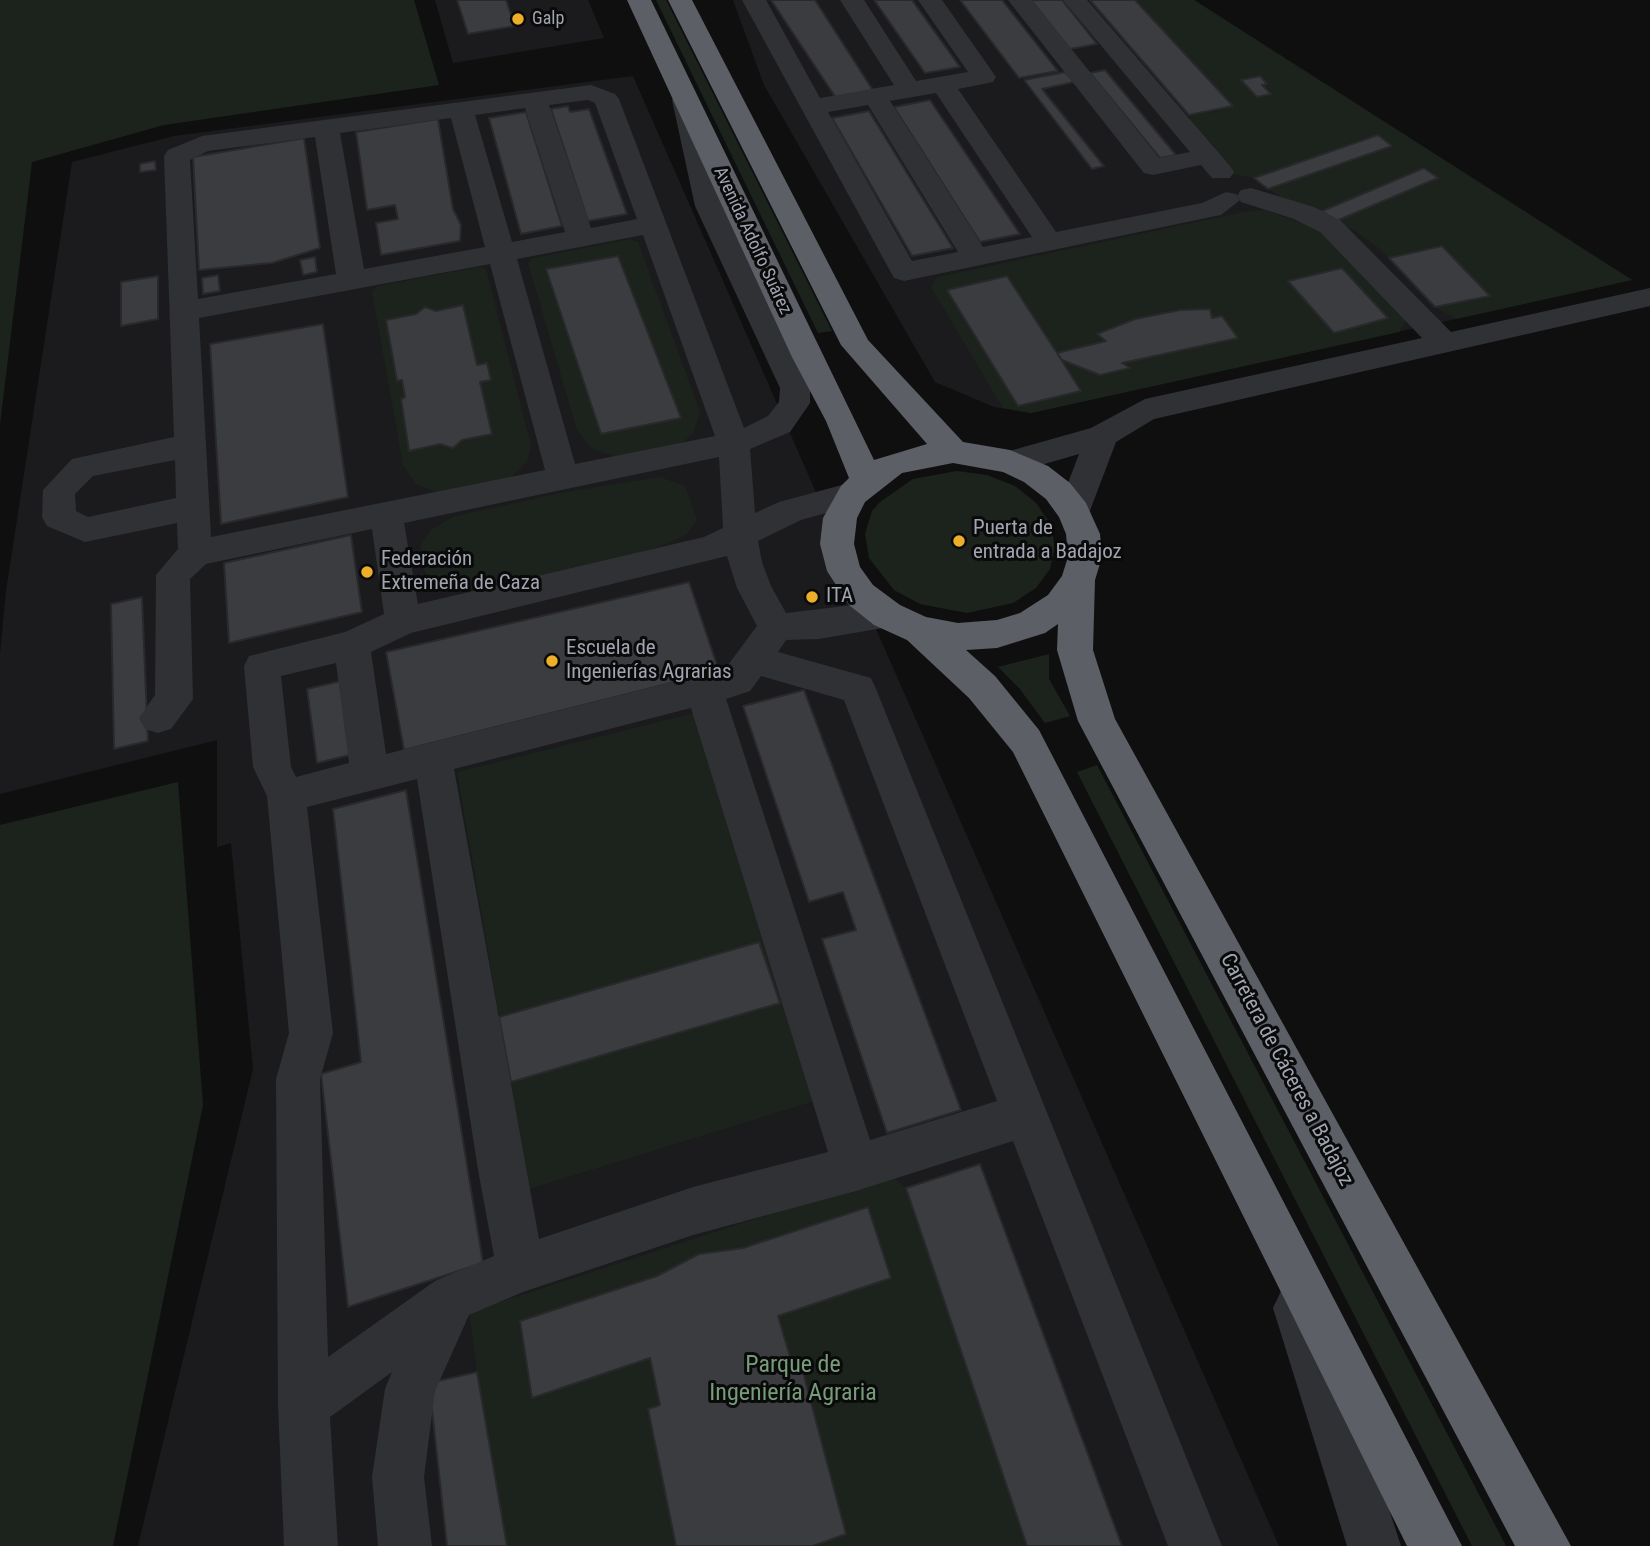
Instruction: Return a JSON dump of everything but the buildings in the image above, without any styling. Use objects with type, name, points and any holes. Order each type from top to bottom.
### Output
[{"type":"highway","name":"Avenida Adolfo Suárez","points":[[639,0],[807,357],[842,421],[860,487]]},
{"type":"highway","points":[[680,0],[856,345],[953,452]]},
{"type":"highway","points":[[903,623],[971,636],[997,634],[1032,623],[1060,605],[1078,580],[1085,557],[1083,534],[1074,512],[1058,491],[1036,474],[1010,462],[953,452],[891,465],[860,487],[840,518],[837,544],[844,571],[861,595],[903,623],[982,687],[1026,741],[1435,1546]]},
{"type":"highway","name":"Carretera de Cáceres a Badajoz","points":[[1078,580],[1075,650],[1097,721],[1544,1546]]},
{"type":"street","points":[[754,0],[904,272],[1211,209],[1236,194]]},
{"type":"street","points":[[852,0],[909,90]]},
{"type":"street","points":[[811,107],[984,77],[930,0]]},
{"type":"street","points":[[1020,0],[1153,167],[1207,156]]},
{"type":"street","points":[[1075,0],[1236,194],[1304,213],[1330,226],[1350,243],[1445,344]]},
{"type":"street","points":[[1069,62],[1120,53]]},
{"type":"street","points":[[942,84],[1049,242]]},
{"type":"street","points":[[195,553],[177,156],[202,144],[591,92],[606,99],[734,443],[740,536],[754,588],[776,627]]},
{"type":"street","points":[[158,718],[174,699],[173,575],[195,553],[734,443],[762,434],[779,424],[794,403],[795,387],[709,206],[684,95]]},
{"type":"street","points":[[875,96],[975,257]]},
{"type":"street","points":[[535,100],[581,238]]},
{"type":"street","points":[[461,109],[563,478]]},
{"type":"street","points":[[326,127],[351,279]]},
{"type":"street","points":[[184,311],[653,225]]},
{"type":"street","points":[[1010,462],[1102,436],[1145,410],[1650,297]]},
{"type":"street","points":[[1074,512],[1102,436]]},
{"type":"street","points":[[191,445],[83,467],[59,489],[59,517],[85,530],[193,507]]},
{"type":"street","points":[[312,1546],[304,1405],[298,1079],[312,1033],[286,796],[272,767],[262,666],[352,645],[403,621],[557,582],[690,554],[740,536],[791,511],[860,487]]},
{"type":"street","points":[[386,514],[403,621]]},
{"type":"street","points":[[776,627],[903,623]]},
{"type":"street","points":[[286,796],[737,681],[776,627]]},
{"type":"street","points":[[352,645],[370,774]]},
{"type":"street","points":[[752,659],[858,689],[1195,1546]]},
{"type":"street","points":[[704,689],[856,1168]]},
{"type":"street","points":[[433,758],[501,1170],[521,1269]]},
{"type":"street","points":[[304,1405],[452,1298],[521,1269],[693,1211],[856,1168],[1025,1115]]},
{"type":"street","points":[[1268,1216],[1374,1546]]},
{"type":"street","points":[[405,1546],[398,1477],[410,1389],[452,1298]]},
{"type":"shaded area","name":"Galp","points":[[435,0],[588,0],[604,38],[453,63]]},
{"type":"shaded area","points":[[733,0],[1194,0],[1632,280],[1031,413],[994,407],[935,382],[764,85]]},
{"type":"shaded area","points":[[633,76],[1279,1546],[138,1546],[253,1069],[231,843],[217,847],[217,740],[0,794],[0,655],[6,591],[72,162],[174,136]]},
{"type":"green space","points":[[0,0],[414,0],[439,85],[164,125],[32,162],[0,424]]},
{"type":"green space","points":[[656,0],[666,0],[832,331],[818,333]]},
{"type":"green space","points":[[1135,0],[1194,0],[1632,280],[1456,319],[1435,307],[1380,249],[1354,230],[1286,201],[1254,178],[1234,174],[1194,133],[1189,115],[1214,112],[1232,105]]},
{"type":"green space","points":[[1264,210],[1315,227],[1406,320],[1399,332],[1031,413],[1003,408],[931,287],[937,277]]},
{"type":"green space","points":[[630,239],[638,242],[700,412],[693,433],[679,446],[618,458],[591,448],[577,430],[528,263],[533,258]]},
{"type":"green space","points":[[479,267],[486,269],[531,446],[527,462],[506,482],[442,495],[416,484],[403,465],[372,292],[377,286]]},
{"type":"green space","points":[[957,471],[987,475],[1015,486],[1036,503],[1050,523],[1055,546],[1050,569],[1036,588],[1013,603],[967,613],[920,604],[894,590],[869,558],[865,534],[872,511],[880,502],[913,479]]},
{"type":"green space","points":[[660,477],[685,486],[697,520],[686,535],[631,557],[464,591],[436,583],[428,577],[422,565],[419,554],[422,542],[431,530],[452,517],[565,492]]},
{"type":"green space","points":[[1049,654],[1049,679],[1070,716],[1045,723],[1019,688],[998,667]]},
{"type":"green space","points":[[699,712],[818,1100],[529,1189],[457,772]]},
{"type":"green space","points":[[1097,765],[1506,1546],[1472,1546],[1077,772]]},
{"type":"green space","points":[[178,782],[203,1105],[113,1546],[0,1546],[0,825]]},
{"type":"green space","name":"Parque de Ingeniería Agraria","points":[[890,1175],[906,1188],[1027,1546],[501,1546],[469,1312]]},
{"type":"place","name":"Galp","points":[[518,19]]},
{"type":"place","name":"Puerta de entrada a Badajoz","points":[[959,541]]},
{"type":"place","name":"Federación Extremeña de Caza","points":[[367,572]]},
{"type":"place","name":"ITA","points":[[812,597]]},
{"type":"place","name":"Escuela de Ingenierías Agrarias","points":[[552,661]]}]
